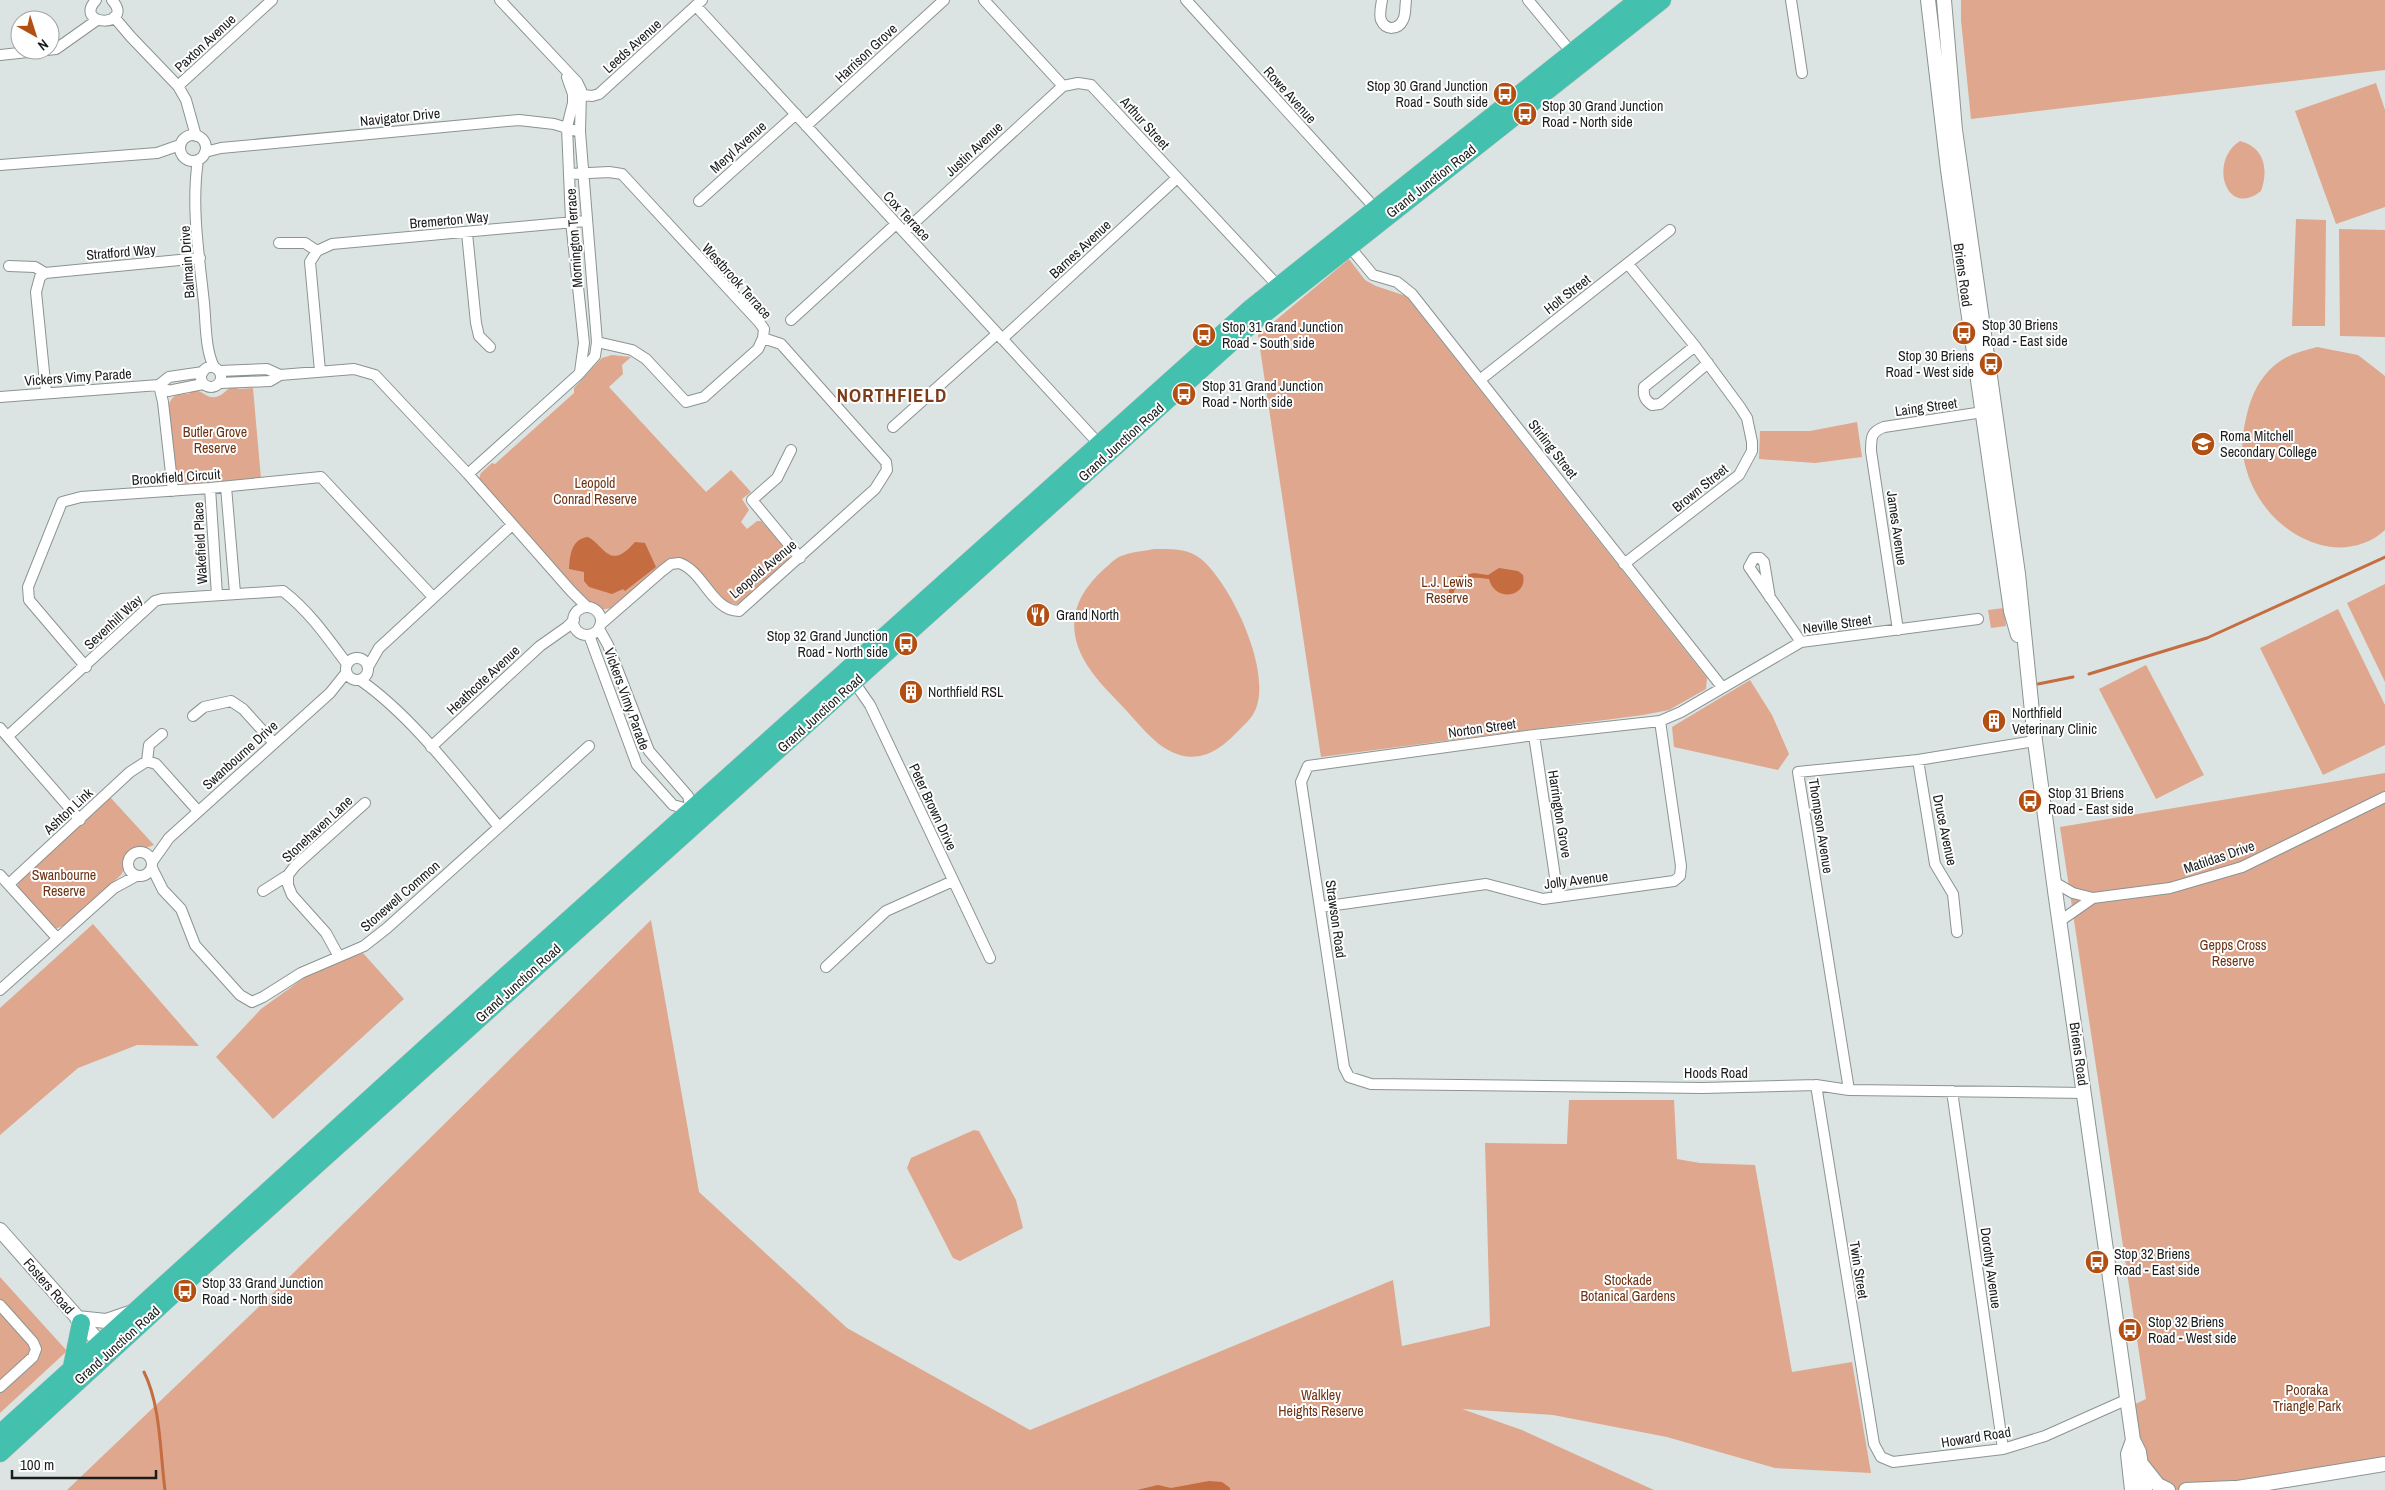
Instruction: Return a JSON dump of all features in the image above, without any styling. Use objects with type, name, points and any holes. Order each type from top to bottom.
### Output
[{"type":"highway","name":"Grand Junction Road","points":[[1576,58],[1638,0]]},
{"type":"highway","name":"Grand Junction Road","points":[[1103,449],[1255,321],[1344,241],[1576,58],[1662,0]]},
{"type":"highway","name":"Grand Junction Road","points":[[0,1452],[104,1348],[1103,449],[1278,286],[1344,241],[1375,208],[1443,163]]},
{"type":"highway","name":"Grand Junction Road","points":[[0,1434],[71,1367],[104,1348],[133,1311],[695,816]]},
{"type":"highway","points":[[71,1367],[79,1320]]},
{"type":"main road","name":"Briens Road","points":[[1928,0],[1949,179],[1989,412]]},
{"type":"main road","name":"Briens Road","points":[[1944,0],[1955,130],[2011,611],[2026,667],[2054,882],[2133,1440],[2139,1452],[2145,1490]]},
{"type":"main road","name":"Fosters Road","points":[[0,1230],[104,1348]]},
{"type":"main road","points":[[79,1320],[106,1321],[133,1311]]},
{"type":"main road","name":"Briens Road","points":[[2132,1490],[2128,1454],[2133,1440]]},
{"type":"main road","points":[[2141,1463],[2158,1485],[2168,1490]]},
{"type":"main road","points":[[2186,1490],[2230,1489],[2385,1464]]},
{"type":"street","name":"Paxton Avenue","points":[[178,86],[272,0]]},
{"type":"street","points":[[500,0],[564,70],[577,94]]},
{"type":"street","name":"Harrison Grove","points":[[806,126],[944,0]]},
{"type":"street","points":[[984,0],[1063,86]]},
{"type":"street","name":"Rowe Avenue","points":[[1186,0],[1375,208]]},
{"type":"street","points":[[1382,0],[1380,19],[1390,29],[1397,28],[1404,20],[1406,0]]},
{"type":"street","points":[[1528,0],[1576,58]]},
{"type":"street","points":[[1791,0],[1802,73]]},
{"type":"street","name":"Cox Terrace","points":[[699,3],[806,126],[1103,449]]},
{"type":"street","name":"Leeds Avenue","points":[[577,94],[592,96],[599,94],[699,3]]},
{"type":"street","name":"Balmain Drive","points":[[103,9],[184,94],[188,112],[187,130],[192,149],[195,179],[210,370]]},
{"type":"street","points":[[0,55],[56,49],[80,32],[103,9]]},
{"type":"street","name":"Arthur Street","points":[[1063,86],[1078,83],[1091,85],[1278,286]]},
{"type":"street","name":"Justin Avenue","points":[[904,232],[1063,86]]},
{"type":"street","name":"Mornington Terrace","points":[[577,94],[567,127],[571,222],[584,343],[579,374]]},
{"type":"street","name":"Mornington Terrace","points":[[468,474],[579,374],[595,356],[597,342],[577,94]]},
{"type":"street","name":"Meryl Avenue","points":[[699,201],[796,114]]},
{"type":"street","name":"Navigator Drive","points":[[0,165],[221,148],[519,120],[567,127],[580,132]]},
{"type":"street","name":"Westbrook Terrace","points":[[570,174],[609,172],[622,174],[759,322],[764,329],[763,338],[781,344],[886,462]]},
{"type":"street","name":"Barnes Avenue","points":[[893,427],[1177,178]]},
{"type":"street","name":"Bremerton Way","points":[[317,251],[332,244],[586,221]]},
{"type":"street","points":[[791,320],[896,224]]},
{"type":"street","name":"Holt Street","points":[[1481,379],[1670,230]]},
{"type":"street","points":[[466,232],[476,322],[480,336],[490,347]]},
{"type":"street","name":"Stirling Street","points":[[1344,241],[1373,275],[1397,282],[1412,294],[1481,379],[1722,687]]},
{"type":"street","points":[[279,243],[305,243],[317,251],[310,262],[320,371]]},
{"type":"street","name":"Stratford Way","points":[[9,266],[35,267],[45,273],[200,258]]},
{"type":"street","name":"Brown Street","points":[[1624,564],[1725,488],[1739,475],[1748,461],[1752,442],[1747,418],[1695,346],[1628,264]]},
{"type":"street","points":[[45,273],[40,278],[36,292],[46,392]]},
{"type":"street","points":[[597,342],[632,350],[646,359],[686,402],[704,397],[758,349],[763,338]]},
{"type":"street","points":[[1695,346],[1644,387],[1643,395],[1646,401],[1652,405],[1660,404],[1708,363]]},
{"type":"street","name":"Vickers Vimy Parade","points":[[0,397],[46,392],[159,385],[169,377],[210,370],[267,369],[280,375]]},
{"type":"street","name":"Vickers Vimy Parade","points":[[220,383],[270,380],[280,375],[354,369],[375,375],[468,474],[571,592],[592,609]]},
{"type":"street","points":[[210,370],[222,377],[220,383],[212,388],[203,384],[201,378],[210,370]]},
{"type":"street","name":"Vickers Vimy Parade","points":[[159,385],[168,391],[203,384]]},
{"type":"street","points":[[159,385],[163,402],[173,491]]},
{"type":"street","name":"Laing Street","points":[[1874,431],[1884,427],[1989,412]]},
{"type":"street","name":"James Avenue","points":[[1874,431],[1871,436],[1872,450],[1898,630]]},
{"type":"street","points":[[791,450],[777,478],[752,500],[800,558]]},
{"type":"street","name":"Leopold Avenue","points":[[592,609],[620,605],[630,600],[671,564],[679,562],[693,570],[723,606],[730,610],[738,611],[800,558],[875,489],[888,470],[886,462]]},
{"type":"street","name":"Brookfield Circuit","points":[[86,666],[28,600],[28,587],[62,502],[81,497],[226,487],[322,477],[433,597]]},
{"type":"street","points":[[226,487],[236,593]]},
{"type":"street","name":"Wakefield Place","points":[[210,488],[217,595]]},
{"type":"street","name":"Swanbourne Drive","points":[[145,853],[169,838],[357,669],[512,525]]},
{"type":"street","name":"Sevenhill Way","points":[[8,736],[155,601],[282,590],[296,601],[430,747],[499,827]]},
{"type":"street","name":"Vickers Vimy Parade","points":[[571,592],[575,616]]},
{"type":"street","points":[[1770,598],[1800,642]]},
{"type":"street","name":"Leopold Avenue","points":[[600,626],[620,605]]},
{"type":"street","points":[[592,609],[600,616],[600,626],[585,634],[575,627],[575,616],[592,609]]},
{"type":"street","name":"Heathcote Avenue","points":[[430,747],[540,646],[556,636],[575,616]]},
{"type":"street","name":"Neville Street","points":[[1660,721],[1681,712],[1800,642],[1978,619]]},
{"type":"street","name":"Vickers Vimy Parade","points":[[600,626],[649,751],[688,796],[695,816]]},
{"type":"street","name":"Heathcote Avenue","points":[[556,636],[570,633],[585,634]]},
{"type":"street","name":"Vickers Vimy Parade","points":[[585,634],[637,765],[673,805],[695,816]]},
{"type":"street","name":"Peter Brown Drive","points":[[850,677],[870,705],[990,958]]},
{"type":"street","points":[[193,716],[204,707],[231,702],[243,709],[274,743]]},
{"type":"street","name":"Norton Street","points":[[1308,766],[1534,735],[1660,721]]},
{"type":"street","name":"Jolly Avenue","points":[[1321,907],[1486,884],[1532,897],[1558,897],[1674,881],[1680,876],[1681,866],[1660,721]]},
{"type":"street","points":[[0,728],[80,820]]},
{"type":"street","points":[[162,734],[149,745],[147,761],[156,764],[198,811]]},
{"type":"street","name":"Harrington Grove","points":[[1534,735],[1558,897]]},
{"type":"street","name":"Thompson Avenue","points":[[1849,1090],[1798,772],[1918,760],[2035,741]]},
{"type":"street","name":"Stonewell Common","points":[[135,874],[163,890],[181,909],[195,945],[245,999],[252,1002],[264,997],[301,973],[338,955],[364,946],[388,928],[589,746]]},
{"type":"street","name":"Druce Avenue","points":[[1918,760],[1935,864],[1953,894],[1957,932]]},
{"type":"street","name":"Ashton Link","points":[[9,884],[130,772],[147,761]]},
{"type":"street","name":"Strawson Road","points":[[1308,766],[1301,782],[1344,1067],[1349,1077]]},
{"type":"street","name":"Matildas Drive","points":[[2054,882],[2073,893],[2093,898],[2170,888],[2242,867],[2385,797]]},
{"type":"street","name":"Stonehaven Lane","points":[[263,891],[288,875],[295,866],[364,804]]},
{"type":"street","name":"Swanbourne Drive","points":[[152,865],[169,838]]},
{"type":"street","points":[[0,990],[114,888],[135,874],[148,874],[152,865],[145,853],[133,854],[128,861],[135,874]]},
{"type":"street","name":"Stonewell Common","points":[[152,865],[163,890]]},
{"type":"street","points":[[0,875],[57,938]]},
{"type":"street","name":"Stonehaven Lane","points":[[288,875],[288,885],[292,895],[326,933],[338,955]]},
{"type":"street","points":[[826,967],[886,910],[953,881]]},
{"type":"street","points":[[2060,921],[2075,908],[2093,898]]},
{"type":"street","name":"Hoods Road","points":[[1349,1077],[1370,1084],[1703,1088],[1816,1085],[1849,1090],[2085,1093]]},
{"type":"street","name":"Twin Street","points":[[1816,1085],[1818,1108],[1874,1444],[1881,1457]]},
{"type":"street","name":"Dorothy Avenue","points":[[1952,1091],[2003,1449]]},
{"type":"street","points":[[0,1387],[33,1357],[36,1350],[33,1342],[2,1311]]},
{"type":"street","name":"Howard Road","points":[[1881,1457],[1893,1462],[2003,1449],[2045,1436],[2128,1399]]},
{"type":"green space","points":[[1961,0],[2385,0],[2385,70],[1971,119],[1961,20]]},
{"type":"green space","points":[[2376,83],[2385,110],[2385,207],[2336,224],[2295,111]]},
{"type":"green space","points":[[2240,141],[2255,148],[2264,167],[2261,191],[2249,198],[2238,198],[2231,193],[2225,184],[2223,173],[2225,161],[2230,150]]},
{"type":"green space","points":[[2296,219],[2326,220],[2325,326],[2292,326]]},
{"type":"green space","points":[[2339,229],[2385,230],[2385,337],[2340,336]]},
{"type":"green space","name":"L.J. Lewis Reserve","points":[[1349,259],[1365,280],[1376,286],[1406,296],[1707,678],[1706,689],[1669,710],[1643,715],[1321,757],[1258,335]]},
{"type":"green space","points":[[2317,347],[2358,355],[2385,376],[2385,530],[2371,540],[2355,546],[2329,547],[2321,545],[2306,540],[2280,523],[2269,512],[2252,486],[2242,450],[2247,414],[2251,400],[2261,381],[2275,365],[2285,358]]},
{"type":"green space","name":"Leopold Conrad Reserve","points":[[612,355],[631,357],[622,365],[623,374],[609,387],[706,492],[731,470],[751,492],[742,499],[749,510],[741,522],[747,529],[757,521],[761,521],[789,550],[789,563],[740,605],[726,602],[690,563],[683,560],[613,608],[598,610],[588,605],[479,479],[481,473],[492,463],[495,464],[574,393],[574,388],[602,358]]},
{"type":"green space","name":"Butler Grove Reserve","points":[[234,386],[239,389],[253,388],[261,479],[181,484],[175,476],[170,401],[176,395],[189,394],[192,390],[199,391],[209,397],[216,397]]},
{"type":"green space","points":[[1857,422],[1862,457],[1815,463],[1759,459],[1760,431],[1810,431]]},
{"type":"green space","points":[[1154,549],[1179,550],[1196,555],[1213,572],[1226,590],[1238,613],[1249,637],[1256,662],[1259,685],[1257,706],[1248,721],[1232,737],[1214,751],[1200,756],[1188,757],[1177,754],[1166,749],[1148,734],[1092,672],[1083,658],[1075,633],[1074,621],[1080,600],[1086,589],[1109,564],[1118,557]]},
{"type":"green space","points":[[2385,584],[2385,682],[2347,603]]},
{"type":"green space","points":[[2004,608],[2006,626],[1991,628],[1988,610]]},
{"type":"green space","points":[[2338,609],[2385,705],[2385,745],[2323,775],[2260,648]]},
{"type":"green space","points":[[2146,665],[2204,775],[2156,799],[2099,689]]},
{"type":"green space","points":[[1750,680],[1772,715],[1789,754],[1778,770],[1674,747],[1672,727]]},
{"type":"green space","name":"Gepps Cross Reserve","points":[[2385,773],[2385,1465],[2186,1490],[2168,1490],[2154,1480],[2127,1408],[2146,1399],[2060,827]]},
{"type":"green space","name":"Swanbourne Reserve","points":[[110,797],[154,845],[130,852],[125,859],[121,875],[66,925],[55,929],[18,887],[18,881]]},
{"type":"green space","points":[[651,920],[699,1192],[847,1328],[1030,1430],[1393,1280],[1402,1346],[1490,1326],[1485,1143],[1567,1144],[1569,1100],[1674,1100],[1677,1159],[1700,1163],[1755,1165],[1792,1372],[1852,1362],[1871,1473],[1775,1468],[1667,1437],[1553,1415],[1462,1409],[1522,1430],[1654,1490],[67,1490],[270,1296]]},
{"type":"green space","points":[[93,924],[199,1046],[137,1045],[78,1068],[0,1135],[0,1008]]},
{"type":"green space","points":[[363,953],[404,999],[273,1119],[216,1057],[261,1009],[312,972]]},
{"type":"green space","points":[[974,1130],[979,1131],[1016,1200],[1023,1228],[960,1261],[953,1258],[907,1168],[911,1158]]},
{"type":"green space","points":[[0,1277],[67,1351],[0,1413]]},
{"type":"shaded area","points":[[587,537],[612,556],[623,553],[635,542],[645,543],[656,567],[625,591],[623,589],[612,594],[589,587],[584,581],[584,572],[569,569],[572,549],[578,541]]},
{"type":"shaded area","points":[[1499,568],[1518,571],[1523,575],[1521,588],[1516,592],[1504,594],[1492,587],[1489,579],[1466,579],[1462,580],[1455,589],[1451,605],[1447,603],[1450,585],[1456,577],[1474,573],[1488,575]]},
{"type":"shaded area","points":[[1209,1481],[1222,1482],[1230,1490],[1137,1490],[1158,1485],[1171,1488]]},
{"type":"waterway","points":[[2089,674],[2207,638],[2385,557]]},
{"type":"waterway","points":[[2038,684],[2073,677]]},
{"type":"waterway","points":[[144,1372],[150,1385],[157,1415],[165,1490]]},
{"type":"place","name":"Stop 30 Grand Junction Road - South side","points":[[1505,94]]},
{"type":"place","name":"Stop 30 Grand Junction Road - North side","points":[[1525,114]]},
{"type":"place","name":"Stop 30 Briens Road - East side","points":[[1964,333]]},
{"type":"place","name":"Stop 31 Grand Junction Road - South side","points":[[1204,335]]},
{"type":"place","name":"Stop 30 Briens Road - West side","points":[[1991,364]]},
{"type":"place","name":"Stop 31 Grand Junction Road - North side","points":[[1184,394]]},
{"type":"place","name":"Roma Mitchell Secondary College","points":[[2203,444]]},
{"type":"place","name":"Grand North","points":[[1038,615]]},
{"type":"place","name":"Stop 32 Grand Junction Road - North side","points":[[906,644]]},
{"type":"place","name":"Northfield RSL","points":[[911,692]]},
{"type":"place","name":"Northfield Veterinary Clinic","points":[[1994,721]]},
{"type":"place","name":"Stop 31 Briens Road - East side","points":[[2030,801]]},
{"type":"place","name":"Stop 32 Briens Road - East side","points":[[2097,1262]]},
{"type":"place","name":"Stop 33 Grand Junction Road - North side","points":[[185,1291]]},
{"type":"place","name":"Stop 32 Briens Road - West side","points":[[2130,1330]]},
{"type":"district","name":"NORTHFIELD","points":[[892,395]]},
{"type":"park label","name":"Stockade Botanical Gardens","points":[[1628,1288]]},
{"type":"park label","name":"Pooraka Triangle Park","points":[[2307,1398]]},
{"type":"park label","name":"Walkley Heights Reserve","points":[[1321,1404]]}]
